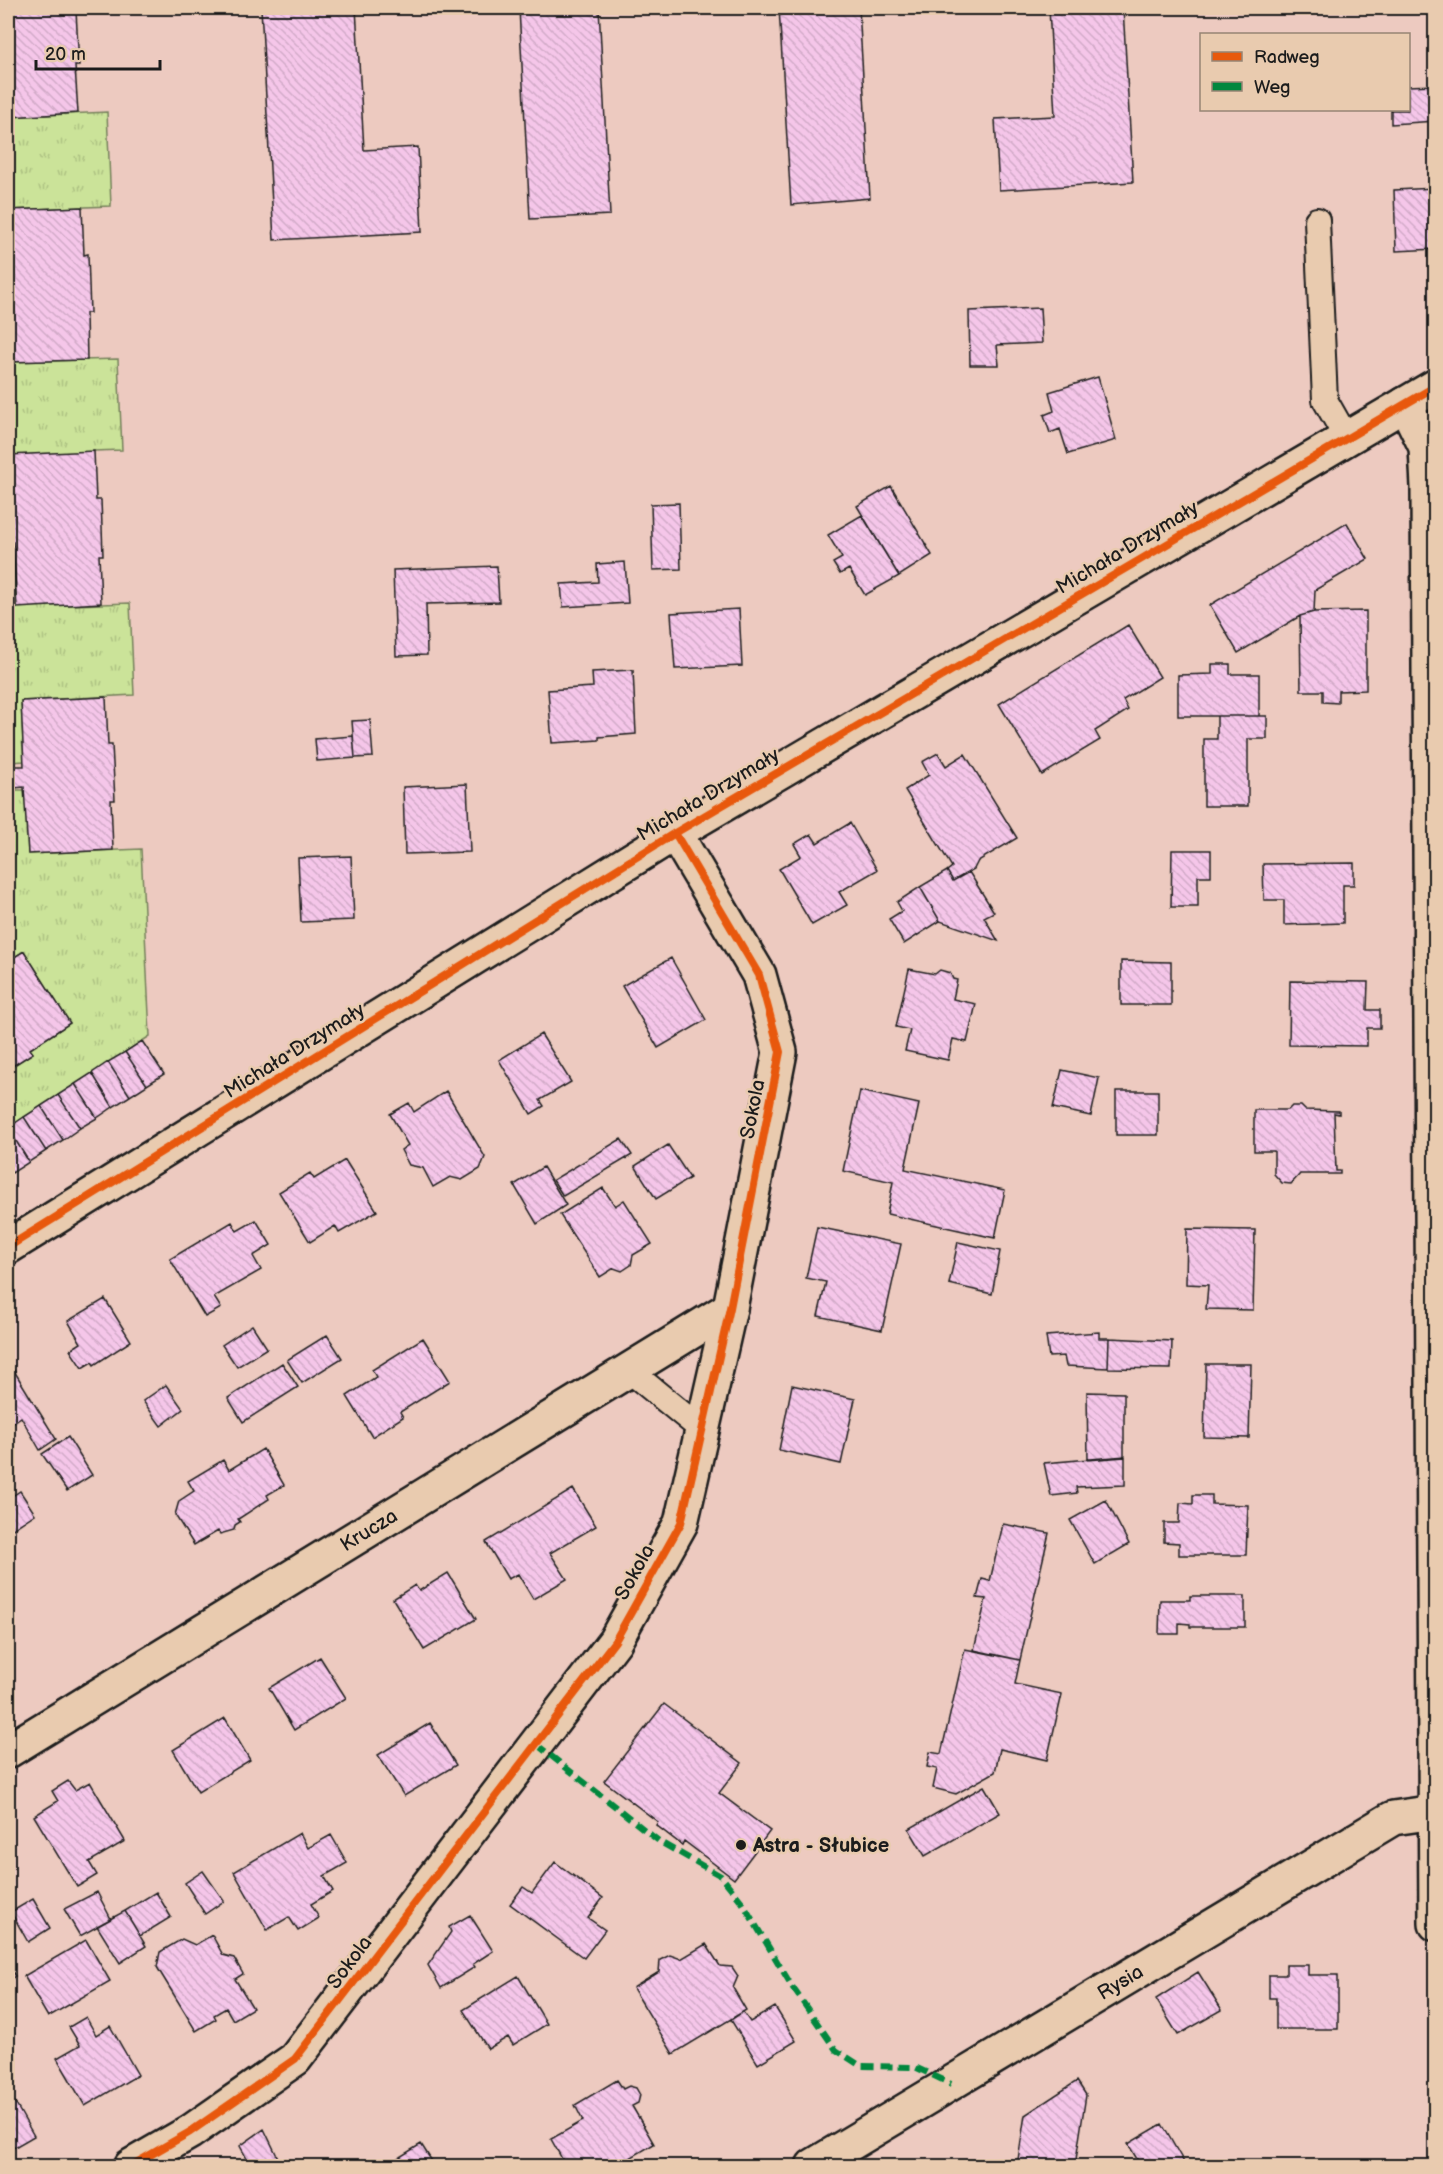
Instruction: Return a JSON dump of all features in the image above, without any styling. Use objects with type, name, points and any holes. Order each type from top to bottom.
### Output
[{"type":"street","name":"Michała Drzymały","points":[[8,1247],[675,833],[1436,386]]},
{"type":"street","points":[[1405,404],[1426,447],[1433,783],[1436,1924]]},
{"type":"street","name":"Sokola","points":[[131,2166],[190,2132],[295,2059],[615,1641],[681,1523],[730,1308],[780,1052],[759,975],[675,833]]},
{"type":"street","name":"Krucza","points":[[8,1751],[730,1308]]},
{"type":"street","name":"Rysia","points":[[813,2166],[1393,1818],[1435,1812]]},
{"type":"lane","points":[[1317,220],[1325,400],[1346,437]]},
{"type":"lane","points":[[630,1371],[702,1430]]},
{"type":"green space","points":[[107,112],[111,206],[8,210],[8,117]]},
{"type":"green space","points":[[118,359],[122,450],[94,451],[8,517],[8,362]]},
{"type":"green space","points":[[14,546],[17,607],[130,603],[134,695],[21,701],[24,761],[11,762],[10,752],[8,752],[8,547]]},
{"type":"green space","points":[[8,790],[25,790],[28,854],[141,849],[150,1036],[8,1128],[8,1069],[33,1053],[30,1049],[70,1023],[24,951],[8,961]]},
{"type":"building","points":[[8,8],[73,8],[73,11],[76,11],[79,66],[75,66],[78,113],[8,117]]},
{"type":"building","points":[[261,8],[356,8],[364,150],[418,147],[422,232],[274,240]]},
{"type":"building","points":[[519,8],[599,8],[610,215],[530,219]]},
{"type":"building","points":[[779,8],[859,8],[870,198],[791,205]]},
{"type":"building","points":[[1049,8],[1123,8],[1133,182],[999,190],[995,119],[1055,116]]},
{"type":"building","points":[[1436,85],[1436,121],[1391,124],[1391,111],[1410,111],[1410,86]]},
{"type":"building","points":[[1436,188],[1436,249],[1396,251],[1394,190]]},
{"type":"building","points":[[82,207],[84,255],[88,254],[90,313],[86,313],[87,360],[8,362],[8,210]]},
{"type":"building","points":[[1040,308],[1042,343],[997,345],[999,365],[970,365],[969,311]]},
{"type":"building","points":[[1098,377],[1116,440],[1068,454],[1060,429],[1050,433],[1044,415],[1054,411],[1049,392]]},
{"type":"building","points":[[94,451],[96,500],[101,500],[103,555],[99,555],[101,603],[17,608],[13,542],[8,542],[8,522],[12,521],[9,455]]},
{"type":"building","points":[[891,486],[932,555],[899,576],[857,506]]},
{"type":"building","points":[[679,503],[681,569],[653,570],[651,504]]},
{"type":"building","points":[[862,515],[899,576],[865,595],[849,569],[840,574],[833,563],[842,558],[828,535]]},
{"type":"building","points":[[1347,523],[1368,559],[1315,590],[1314,612],[1300,616],[1238,653],[1210,605]]},
{"type":"building","points":[[625,562],[628,603],[563,607],[561,584],[598,582],[597,564]]},
{"type":"building","points":[[497,566],[499,602],[426,604],[427,655],[396,656],[393,570]]},
{"type":"building","points":[[739,609],[742,666],[675,669],[671,613]]},
{"type":"building","points":[[1366,611],[1366,690],[1338,691],[1338,703],[1323,702],[1323,691],[1301,691],[1300,616],[1314,612]]},
{"type":"building","points":[[1128,625],[1160,677],[1123,700],[1128,710],[1095,731],[1100,740],[1042,775],[999,704]]},
{"type":"building","points":[[1212,664],[1230,664],[1230,674],[1259,674],[1259,716],[1178,716],[1178,675],[1212,674]]},
{"type":"building","points":[[633,670],[636,734],[599,737],[599,740],[552,743],[548,690],[593,687],[592,672]]},
{"type":"building","points":[[106,697],[108,745],[112,745],[115,800],[111,800],[113,850],[28,854],[24,787],[14,788],[12,766],[24,766],[21,701]]},
{"type":"building","points":[[1217,716],[1267,716],[1267,739],[1248,739],[1248,806],[1204,806],[1204,739],[1217,739]]},
{"type":"building","points":[[370,720],[373,757],[355,758],[352,721]]},
{"type":"building","points":[[353,736],[355,758],[317,761],[315,739]]},
{"type":"building","points":[[938,753],[946,766],[965,754],[1017,838],[978,861],[974,869],[953,881],[947,871],[952,867],[905,790],[929,775],[922,762]]},
{"type":"building","points":[[467,784],[470,852],[405,854],[403,787]]},
{"type":"building","points":[[850,823],[877,870],[839,892],[847,905],[812,925],[779,869],[801,856],[794,844],[811,834],[817,843]]},
{"type":"building","points":[[1172,850],[1211,850],[1211,876],[1198,876],[1198,907],[1171,907]]},
{"type":"building","points":[[351,856],[354,920],[301,922],[298,858]]},
{"type":"building","points":[[1354,863],[1354,885],[1343,885],[1343,923],[1284,925],[1284,900],[1264,900],[1263,864]]},
{"type":"building","points":[[947,871],[953,881],[969,872],[994,912],[984,917],[998,941],[940,921],[920,887]]},
{"type":"building","points":[[920,887],[940,921],[904,944],[889,919],[902,911],[897,902]]},
{"type":"building","points":[[24,951],[70,1023],[30,1049],[33,1053],[8,1069],[8,961]]},
{"type":"building","points":[[671,958],[706,1020],[658,1048],[622,986]]},
{"type":"building","points":[[1121,961],[1171,962],[1171,1005],[1121,1005]]},
{"type":"building","points":[[909,969],[935,974],[940,970],[950,973],[953,979],[957,980],[953,999],[976,1004],[967,1042],[953,1039],[948,1060],[905,1051],[910,1030],[896,1027]]},
{"type":"building","points":[[1290,981],[1368,982],[1367,1010],[1380,1010],[1380,1028],[1367,1028],[1367,1046],[1289,1045]]},
{"type":"building","points":[[541,1034],[571,1082],[540,1100],[544,1106],[531,1114],[499,1060]]},
{"type":"building","points":[[142,1041],[164,1074],[147,1085],[125,1052]]},
{"type":"building","points":[[125,1052],[147,1085],[130,1096],[108,1062]]},
{"type":"building","points":[[108,1062],[130,1096],[113,1107],[92,1073]]},
{"type":"building","points":[[1062,1070],[1099,1078],[1091,1116],[1053,1108]]},
{"type":"building","points":[[92,1073],[113,1107],[97,1118],[75,1084]]},
{"type":"building","points":[[75,1084],[97,1118],[80,1128],[58,1095]]},
{"type":"building","points":[[446,1091],[485,1157],[480,1169],[462,1180],[450,1177],[433,1187],[423,1168],[409,1165],[401,1150],[408,1145],[390,1114],[409,1103],[414,1112]]},
{"type":"building","points":[[860,1091],[919,1104],[905,1169],[1005,1190],[995,1238],[887,1214],[893,1182],[843,1171]]},
{"type":"building","points":[[1116,1091],[1158,1091],[1158,1135],[1116,1135]]},
{"type":"building","points":[[58,1095],[80,1128],[63,1140],[41,1106]]},
{"type":"building","points":[[41,1106],[63,1140],[46,1151],[24,1117]]},
{"type":"building","points":[[1292,1106],[1301,1106],[1305,1110],[1339,1111],[1339,1114],[1334,1113],[1336,1171],[1340,1171],[1340,1174],[1300,1174],[1291,1184],[1282,1183],[1274,1174],[1274,1151],[1254,1151],[1254,1110],[1288,1110]]},
{"type":"building","points":[[24,1117],[46,1151],[29,1162],[8,1128]]},
{"type":"building","points":[[8,1128],[29,1162],[12,1173],[8,1165]]},
{"type":"building","points":[[621,1139],[632,1155],[563,1196],[553,1180]]},
{"type":"building","points":[[668,1145],[690,1178],[656,1199],[635,1166]]},
{"type":"building","points":[[345,1160],[377,1211],[339,1233],[335,1226],[310,1242],[279,1192],[310,1173],[314,1179]]},
{"type":"building","points":[[543,1167],[566,1205],[537,1224],[514,1185]]},
{"type":"building","points":[[603,1188],[615,1206],[624,1200],[652,1244],[633,1255],[631,1265],[622,1271],[614,1268],[600,1277],[560,1215]]},
{"type":"building","points":[[256,1220],[271,1245],[253,1256],[261,1270],[214,1297],[221,1308],[205,1317],[170,1259],[232,1222],[237,1231]]},
{"type":"building","points":[[817,1227],[901,1244],[882,1330],[818,1316],[826,1282],[806,1278]]},
{"type":"building","points":[[1187,1229],[1255,1230],[1253,1310],[1206,1309],[1208,1285],[1186,1284]]},
{"type":"building","points":[[958,1242],[1000,1251],[992,1294],[949,1284]]},
{"type":"building","points":[[105,1299],[131,1341],[94,1365],[92,1362],[82,1368],[70,1350],[81,1343],[68,1321]]},
{"type":"building","points":[[252,1325],[267,1348],[237,1367],[222,1345]]},
{"type":"building","points":[[1099,1332],[1099,1338],[1109,1338],[1108,1368],[1066,1366],[1064,1356],[1049,1357],[1046,1336]]},
{"type":"building","points":[[327,1335],[342,1358],[302,1383],[287,1360]]},
{"type":"building","points":[[423,1338],[450,1381],[400,1412],[403,1417],[372,1437],[347,1396],[376,1377],[372,1370]]},
{"type":"building","points":[[1109,1338],[1172,1341],[1171,1369],[1108,1368]]},
{"type":"building","points":[[8,1361],[56,1439],[40,1450],[21,1417],[8,1426]]},
{"type":"building","points":[[282,1363],[298,1387],[243,1422],[228,1398]]},
{"type":"building","points":[[1206,1364],[1251,1364],[1249,1438],[1204,1437]]},
{"type":"building","points":[[166,1385],[183,1409],[161,1426],[143,1401]]},
{"type":"building","points":[[792,1385],[855,1399],[841,1464],[779,1450]]},
{"type":"building","points":[[1087,1392],[1124,1393],[1124,1457],[1088,1460]]},
{"type":"building","points":[[68,1437],[92,1475],[67,1491],[42,1454]]},
{"type":"building","points":[[263,1449],[284,1485],[267,1495],[269,1499],[238,1519],[240,1522],[235,1525],[234,1530],[220,1534],[218,1531],[194,1545],[175,1515],[179,1501],[194,1491],[188,1481],[223,1460],[229,1470]]},
{"type":"building","points":[[1125,1456],[1125,1485],[1076,1487],[1077,1493],[1051,1496],[1044,1463]]},
{"type":"building","points":[[573,1489],[596,1526],[550,1553],[567,1579],[533,1599],[518,1574],[508,1579],[486,1542]]},
{"type":"building","points":[[20,1491],[35,1514],[8,1532],[8,1499]]},
{"type":"building","points":[[1193,1495],[1212,1495],[1212,1504],[1248,1505],[1246,1555],[1179,1555],[1179,1543],[1164,1542],[1164,1523],[1179,1523],[1180,1503],[1193,1504]]},
{"type":"building","points":[[1106,1500],[1129,1544],[1095,1564],[1070,1520]]},
{"type":"building","points":[[1003,1524],[1049,1533],[1020,1660],[974,1650],[986,1599],[977,1598],[982,1579],[990,1581]]},
{"type":"building","points":[[448,1573],[476,1619],[424,1650],[393,1599],[415,1585],[419,1591]]},
{"type":"building","points":[[1190,1596],[1245,1596],[1245,1627],[1190,1627],[1190,1624],[1179,1623],[1179,1634],[1159,1634],[1160,1600],[1190,1600]]},
{"type":"building","points":[[965,1649],[1020,1660],[1015,1684],[1062,1694],[1047,1760],[1000,1749],[995,1772],[956,1794],[933,1788],[937,1769],[927,1767],[930,1752],[941,1754]]},
{"type":"building","points":[[320,1657],[346,1698],[294,1730],[269,1688]]},
{"type":"building","points":[[664,1704],[742,1763],[719,1793],[770,1831],[734,1879],[684,1841],[682,1845],[656,1825],[658,1822],[604,1781]]},
{"type":"building","points":[[225,1718],[250,1760],[198,1792],[173,1750]]},
{"type":"building","points":[[430,1723],[456,1765],[404,1796],[378,1755]]},
{"type":"building","points":[[68,1781],[75,1790],[90,1782],[125,1841],[89,1862],[97,1875],[77,1887],[34,1816],[58,1801],[52,1791]]},
{"type":"building","points":[[984,1786],[1000,1813],[925,1856],[909,1829]]},
{"type":"building","points":[[300,1833],[308,1848],[331,1835],[347,1863],[324,1876],[333,1891],[311,1904],[319,1918],[298,1931],[289,1917],[267,1930],[234,1872]]},
{"type":"building","points":[[555,1862],[603,1898],[588,1918],[605,1930],[584,1958],[510,1904],[523,1887],[532,1893]]},
{"type":"building","points":[[203,1871],[224,1901],[205,1914],[185,1883]]},
{"type":"building","points":[[97,1892],[111,1919],[80,1936],[64,1909]]},
{"type":"building","points":[[156,1892],[171,1917],[140,1936],[125,1911]]},
{"type":"building","points":[[33,1899],[50,1928],[28,1942],[11,1912]]},
{"type":"building","points":[[125,1911],[146,1946],[120,1963],[97,1926]]},
{"type":"building","points":[[470,1915],[493,1951],[473,1964],[475,1967],[441,1988],[428,1965],[451,1932],[449,1927]]},
{"type":"building","points":[[212,1935],[223,1955],[234,1958],[243,1974],[235,1979],[253,2008],[233,2020],[226,2008],[214,2015],[216,2019],[196,2031],[157,1967],[160,1952],[182,1939],[195,1945]]},
{"type":"building","points":[[86,1940],[110,1981],[48,2017],[24,1976]]},
{"type":"building","points":[[706,1944],[720,1966],[732,1967],[738,1976],[733,1988],[746,2010],[673,2054],[633,1988],[659,1972],[660,1960],[670,1955],[681,1959]]},
{"type":"building","points":[[8,1964],[15,1976],[8,1981]]},
{"type":"building","points":[[1286,1965],[1308,1965],[1308,1975],[1338,1975],[1338,2029],[1276,2029],[1276,1998],[1269,1998],[1269,1975],[1286,1975]]},
{"type":"building","points":[[1198,1972],[1222,2010],[1178,2035],[1156,1999]]},
{"type":"building","points":[[518,1976],[547,2024],[513,2045],[508,2037],[488,2049],[463,2010]]},
{"type":"building","points":[[775,2007],[796,2041],[758,2064],[731,2020],[743,2012],[750,2022]]},
{"type":"building","points":[[86,2017],[96,2035],[110,2026],[138,2075],[85,2106],[57,2058],[80,2045],[69,2027]]},
{"type":"building","points":[[617,2080],[623,2089],[629,2086],[636,2088],[640,2095],[638,2103],[632,2106],[654,2144],[630,2158],[634,2166],[621,2166],[620,2164],[616,2166],[566,2166],[551,2139],[583,2121],[575,2105]]},
{"type":"building","points":[[1077,2081],[1086,2095],[1075,2166],[1017,2166],[1025,2115]]},
{"type":"building","points":[[14,2101],[34,2136],[8,2151],[8,2105]]},
{"type":"building","points":[[1162,2124],[1186,2166],[1136,2166],[1140,2164],[1128,2144]]},
{"type":"building","points":[[264,2129],[280,2162],[273,2166],[251,2166],[240,2146]]},
{"type":"building","points":[[421,2144],[435,2166],[385,2166]]},
{"type":"marked path","points":[[536,1744],[660,1842],[721,1876],[742,1902],[793,1988],[836,2050],[861,2066],[915,2067],[951,2084]]},
{"type":"cycle path","points":[[8,1247],[675,833],[1436,386]]},
{"type":"cycle path","points":[[131,2166],[190,2132],[295,2059],[615,1641],[681,1523],[730,1308],[780,1052],[759,975],[675,833]]},
{"type":"place","name":"Astra - Słubice","points":[[741,1845]]}]
